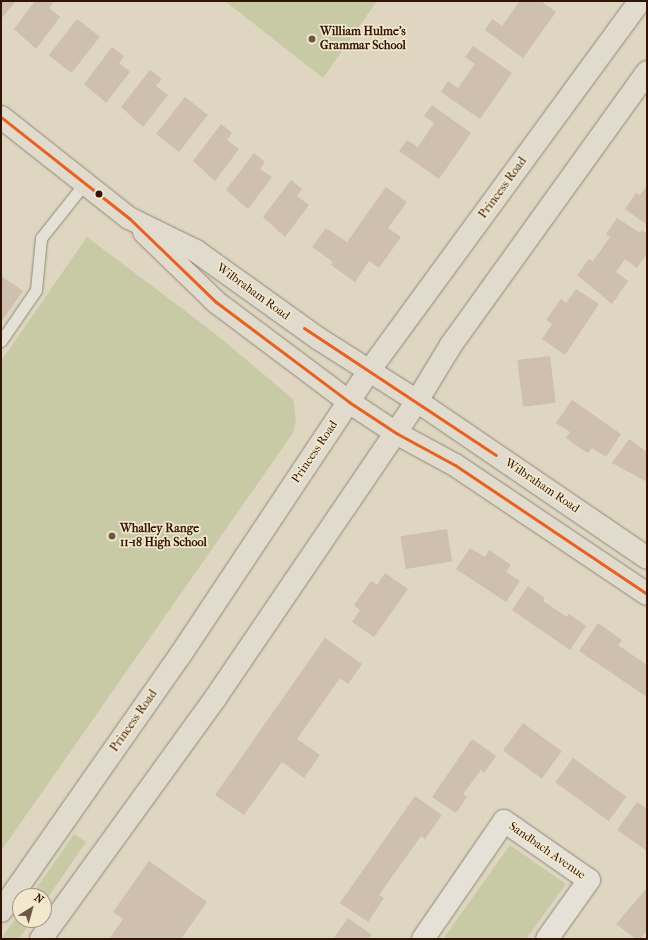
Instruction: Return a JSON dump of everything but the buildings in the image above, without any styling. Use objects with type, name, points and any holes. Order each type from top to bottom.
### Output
[{"type":"highway","name":"Princess Road","points":[[1,911],[181,654],[369,371],[640,1]]},
{"type":"highway","points":[[41,939],[216,698],[396,433],[451,345],[647,72]]},
{"type":"highway","name":"Wilbraham Road","points":[[1,117],[129,218],[196,251],[369,371],[417,401],[647,558]]},
{"type":"highway","points":[[129,218],[216,302],[349,402],[396,433],[455,465],[647,594]]},
{"type":"street","name":"Sandbach Avenue","points":[[423,939],[504,821],[589,880],[547,939]]},
{"type":"lane","points":[[1,341],[36,290],[41,238],[84,184]]},
{"type":"green space","name":"William Hulme's Grammar School","points":[[225,1],[377,1],[323,78]]},
{"type":"green space","name":"Whalley Range 11-18 High School","points":[[87,237],[213,332],[293,399],[296,420],[293,433],[1,851],[1,361]]},
{"type":"green space","points":[[74,834],[86,842],[52,891],[52,888],[37,888]]},
{"type":"green space","points":[[510,845],[566,884],[526,939],[443,939]]},
{"type":"green space","points":[[12,923],[12,928],[27,928],[19,939],[1,939]]},
{"type":"transit line","points":[[1,117],[129,218],[216,302],[349,402],[396,433],[455,465],[647,594]]},
{"type":"transit line","points":[[304,328],[496,455]]},
{"type":"place","name":"William Hulme's Grammar School","points":[[312,39]]},
{"type":"place","name":"Whalley Range 11-18 High School","points":[[112,536]]}]
